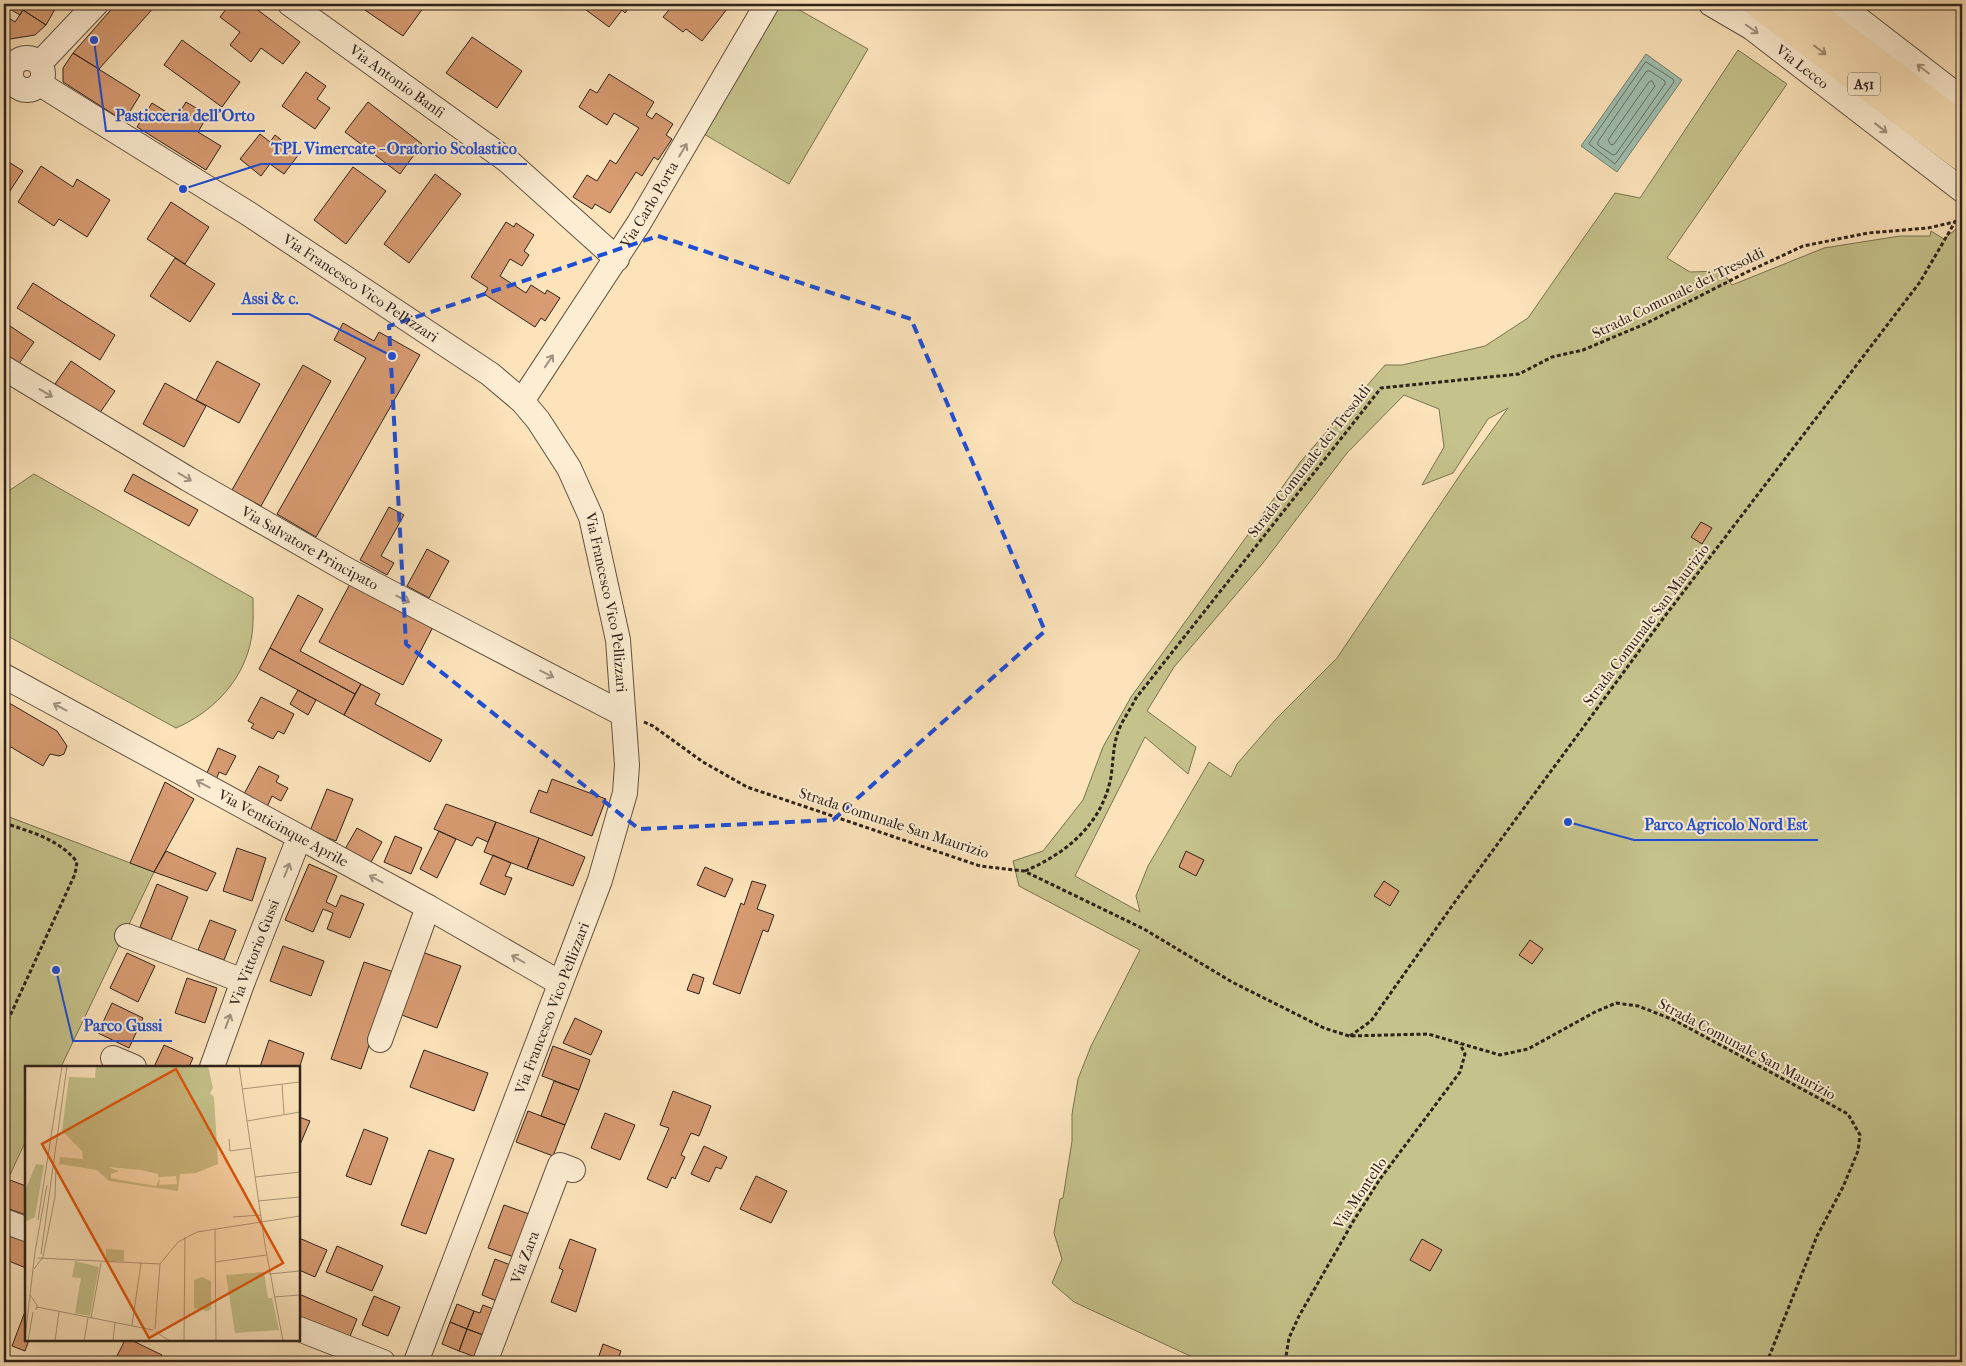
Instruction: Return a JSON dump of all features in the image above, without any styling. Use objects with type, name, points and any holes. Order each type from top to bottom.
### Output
[{"type":"highway","name":"A51","points":[[1758,4],[1962,157]]},
{"type":"highway","name":"A51","points":[[1799,4],[1962,127]]},
{"type":"street","points":[[9,74],[26,90],[96,4]]},
{"type":"street","name":"Via Antonio Banfi","points":[[290,4],[508,161],[616,259]]},
{"type":"street","name":"Via Carlo Porta","points":[[522,401],[616,259],[711,104],[767,4]]},
{"type":"street","name":"Via Lecco","points":[[1711,4],[1752,28],[1962,190]]},
{"type":"street","points":[[1839,4],[1873,32],[1962,98]]},
{"type":"street","name":"Via Francesco Vico Pellizzari","points":[[40,74],[490,374],[522,401],[569,468],[590,517],[618,640],[627,765],[623,801],[600,880],[416,1362]]},
{"type":"street","name":"Via Salvatore Principato","points":[[4,368],[188,480],[347,570],[623,714]]},
{"type":"street","name":"Via Venticinque Aprile","points":[[4,676],[428,907],[560,984]]},
{"type":"street","name":"Via Vittorio Gussi","points":[[212,1066],[243,981],[299,838]]},
{"type":"street","points":[[380,1040],[428,907]]},
{"type":"street","points":[[127,936],[243,981]]},
{"type":"street","name":"Via Zara","points":[[485,1362],[560,1165],[573,1170]]},
{"type":"street","points":[[4,1221],[25,1229]]},
{"type":"street","points":[[300,1329],[382,1362]]},
{"type":"path","points":[[1954,222],[1962,210]]},
{"type":"path","name":"Strada Comunale dei Tresoldi","points":[[1024,871],[1050,860],[1068,847],[1092,823],[1110,778],[1117,734],[1136,698],[1381,388],[1519,374],[1552,356],[1583,350],[1645,324],[1803,246],[1868,233],[1928,228],[1954,222]]},
{"type":"path","name":"Strada Comunale San Maurizio","points":[[1349,1036],[1371,1021],[1452,906],[1662,620],[1920,282],[1954,222]]},
{"type":"path","name":"Strada Comunale San Maurizio","points":[[623,714],[653,726],[703,762],[747,787],[980,866],[1024,871],[1144,929],[1232,982],[1324,1028],[1349,1036],[1428,1034],[1500,1055],[1528,1049],[1595,1012],[1616,1003],[1638,1006],[1674,1020],[1848,1114],[1860,1135],[1858,1151],[1843,1187],[1817,1236],[1767,1362]]},
{"type":"path","points":[[4,823],[50,840],[68,851],[77,862],[75,874],[4,1030]]},
{"type":"path","points":[[4,997],[8,1006],[9,1018]]},
{"type":"path","name":"Via Montello","points":[[1285,1362],[1289,1338],[1299,1316],[1354,1220],[1380,1179],[1460,1072],[1465,1054],[1460,1044]]},
{"type":"highlighted area","points":[[658,236],[911,319],[1045,631],[833,820],[639,829],[406,644],[389,326]]},
{"type":"shaded area","points":[[777,4],[789,4],[868,49],[789,184],[704,134]]},
{"type":"shaded area","points":[[1738,50],[1787,84],[1667,258],[1690,272],[1722,271],[1732,285],[1824,248],[1900,236],[1930,236],[1931,231],[1944,239],[1962,224],[1962,1362],[1203,1362],[1074,1302],[1052,1283],[1062,1259],[1054,1233],[1060,1199],[1063,1198],[1072,1141],[1072,1114],[1078,1079],[1091,1046],[1140,950],[1019,886],[1013,861],[1043,851],[1083,800],[1103,747],[1131,697],[1301,461],[1385,365],[1402,365],[1485,346],[1528,318],[1615,193],[1640,198]],"holes":[[[1404,395],[1439,409],[1444,447],[1422,485],[1453,473],[1488,419],[1508,408],[1462,472],[1337,658],[1276,719],[1237,764],[1231,777],[1209,762],[1148,866],[1136,896],[1140,912],[1075,876],[1145,737],[1188,774],[1196,747],[1147,711],[1174,667],[1263,563],[1347,453]]]},
{"type":"shaded area","points":[[34,474],[253,598],[253,622],[250,645],[240,672],[223,695],[189,722],[176,728],[4,634],[4,494]]},
{"type":"shaded area","points":[[4,815],[154,872],[61,1066],[25,1066],[25,1142],[10,1175],[4,1173]]},
{"type":"water","points":[[1646,54],[1682,80],[1617,172],[1581,146]]},
{"type":"building","points":[[11,4],[58,4],[46,25],[23,10],[20,15],[8,8]]},
{"type":"building","points":[[116,4],[157,4],[99,69],[73,53]]},
{"type":"building","points":[[230,4],[250,4],[300,42],[283,64],[261,48],[251,62],[230,45],[240,32],[220,17]]},
{"type":"building","points":[[356,4],[426,4],[403,36]]},
{"type":"building","points":[[578,4],[632,4],[625,13],[622,10],[609,27]]},
{"type":"building","points":[[674,4],[731,4],[702,41],[686,29],[683,32],[663,17]]},
{"type":"building","points":[[23,10],[46,25],[35,35],[4,40],[4,15],[15,22]]},
{"type":"building","points":[[472,37],[522,71],[497,108],[446,73]]},
{"type":"building","points":[[182,40],[240,82],[222,107],[164,65]]},
{"type":"building","points":[[73,53],[140,95],[124,121],[63,82],[63,68]]},
{"type":"building","points":[[306,72],[326,86],[317,99],[330,108],[315,129],[282,106]]},
{"type":"building","points":[[609,74],[654,102],[646,115],[652,119],[656,113],[673,124],[666,135],[672,139],[658,160],[654,157],[642,176],[636,172],[610,213],[595,204],[592,209],[573,197],[587,175],[597,181],[610,160],[616,164],[639,128],[614,113],[607,125],[579,107],[590,89],[597,93]]},
{"type":"building","points":[[186,102],[208,115],[198,132],[221,146],[206,170],[137,127],[152,103],[176,118]]},
{"type":"building","points":[[368,102],[422,144],[400,174],[345,132]]},
{"type":"building","points":[[260,134],[270,142],[275,135],[299,154],[284,174],[270,164],[261,176],[240,159]]},
{"type":"building","points":[[4,159],[23,171],[4,200]]},
{"type":"building","points":[[41,166],[73,187],[77,179],[110,200],[87,237],[59,219],[54,226],[18,202]]},
{"type":"building","points":[[353,167],[386,191],[346,244],[314,220]]},
{"type":"building","points":[[435,174],[461,194],[409,263],[384,244]]},
{"type":"building","points":[[171,202],[209,227],[185,264],[147,239]]},
{"type":"building","points":[[506,222],[514,227],[516,223],[534,235],[524,251],[529,255],[522,266],[510,259],[500,276],[526,293],[531,285],[545,294],[547,290],[560,298],[545,321],[541,318],[535,327],[484,294],[488,288],[471,277]]},
{"type":"building","points":[[175,258],[215,284],[190,322],[150,296]]},
{"type":"building","points":[[33,283],[115,335],[100,360],[17,308]]},
{"type":"building","points":[[4,322],[34,342],[18,365],[4,355]]},
{"type":"building","points":[[343,323],[374,341],[379,332],[420,355],[316,537],[277,514],[366,358],[334,340]]},
{"type":"building","points":[[71,361],[115,391],[99,414],[55,384]]},
{"type":"building","points":[[217,361],[260,384],[239,423],[196,400]]},
{"type":"building","points":[[303,365],[331,381],[261,506],[232,490]]},
{"type":"building","points":[[165,383],[206,406],[184,447],[143,424]]},
{"type":"building","points":[[133,474],[198,510],[189,526],[124,491]]},
{"type":"building","points":[[389,507],[404,515],[381,556],[394,563],[387,575],[360,560]]},
{"type":"building","points":[[1701,522],[1712,528],[1702,544],[1691,537]]},
{"type":"building","points":[[427,549],[449,561],[429,598],[407,586]]},
{"type":"building","points":[[350,584],[433,627],[403,685],[319,642]]},
{"type":"building","points":[[298,595],[323,609],[300,651],[361,684],[355,694],[270,648]]},
{"type":"building","points":[[270,648],[355,694],[344,715],[259,669]]},
{"type":"building","points":[[361,684],[380,694],[375,704],[442,740],[430,762],[344,715]]},
{"type":"building","points":[[298,690],[316,700],[308,715],[290,704]]},
{"type":"building","points":[[261,697],[294,714],[284,734],[278,731],[273,739],[251,728],[254,724],[248,721]]},
{"type":"building","points":[[4,700],[57,731],[67,746],[64,754],[59,756],[50,754],[43,766],[4,743]]},
{"type":"building","points":[[218,748],[236,756],[226,775],[219,772],[216,780],[206,775]]},
{"type":"building","points":[[259,766],[279,776],[276,782],[288,788],[281,801],[272,796],[267,807],[244,794]]},
{"type":"building","points":[[552,779],[606,799],[592,836],[530,812],[539,790],[547,793]]},
{"type":"building","points":[[165,782],[194,799],[154,872],[130,863]]},
{"type":"building","points":[[327,789],[353,799],[336,841],[310,831]]},
{"type":"building","points":[[446,804],[496,822],[488,842],[477,837],[472,846],[434,829]]},
{"type":"building","points":[[496,822],[539,838],[527,869],[484,852]]},
{"type":"building","points":[[357,828],[382,842],[370,864],[345,849]]},
{"type":"building","points":[[439,831],[456,839],[437,878],[420,869]]},
{"type":"building","points":[[395,836],[422,848],[411,874],[384,862]]},
{"type":"building","points":[[539,838],[585,857],[573,886],[527,869]]},
{"type":"building","points":[[237,848],[266,858],[252,901],[223,891]]},
{"type":"building","points":[[166,851],[216,873],[207,891],[154,872]]},
{"type":"building","points":[[1186,851],[1204,860],[1196,876],[1179,867]]},
{"type":"building","points":[[493,855],[511,863],[505,876],[512,878],[505,895],[480,884]]},
{"type":"building","points":[[309,864],[337,876],[326,902],[336,907],[341,895],[364,904],[350,938],[327,929],[333,913],[323,909],[313,932],[285,920]]},
{"type":"building","points":[[705,867],[733,879],[725,897],[697,885]]},
{"type":"building","points":[[752,881],[766,885],[757,909],[774,915],[768,932],[763,930],[740,994],[713,984],[741,903],[744,905]]},
{"type":"building","points":[[1384,881],[1399,891],[1390,906],[1374,896]]},
{"type":"building","points":[[157,884],[188,897],[171,940],[140,927]]},
{"type":"building","points":[[210,920],[236,930],[224,960],[198,950]]},
{"type":"building","points":[[1530,940],[1543,949],[1532,964],[1519,955]]},
{"type":"building","points":[[283,946],[324,961],[311,996],[270,981]]},
{"type":"building","points":[[422,952],[461,966],[437,1028],[399,1014]]},
{"type":"building","points":[[127,953],[155,966],[138,1002],[110,988]]},
{"type":"building","points":[[364,962],[394,972],[361,1069],[331,1059]]},
{"type":"building","points":[[693,974],[704,978],[699,994],[687,990]]},
{"type":"building","points":[[187,978],[217,988],[205,1023],[175,1013]]},
{"type":"building","points":[[112,1003],[143,1018],[129,1048],[98,1033]]},
{"type":"building","points":[[575,1018],[602,1031],[591,1055],[563,1043]]},
{"type":"building","points":[[269,1040],[304,1053],[300,1066],[260,1066]]},
{"type":"building","points":[[164,1045],[193,1058],[189,1066],[154,1066]]},
{"type":"building","points":[[553,1046],[590,1060],[579,1090],[542,1076]]},
{"type":"building","points":[[424,1050],[488,1073],[474,1111],[410,1087]]},
{"type":"building","points":[[554,1081],[579,1090],[565,1125],[541,1116]]},
{"type":"building","points":[[673,1091],[711,1106],[699,1136],[691,1133],[681,1155],[685,1157],[675,1179],[672,1177],[667,1188],[647,1179],[669,1128],[660,1125]]},
{"type":"building","points":[[528,1111],[565,1125],[553,1156],[516,1142]]},
{"type":"building","points":[[605,1113],[635,1125],[620,1160],[591,1148]]},
{"type":"building","points":[[300,1117],[310,1121],[300,1145]]},
{"type":"building","points":[[364,1129],[388,1138],[371,1185],[346,1176]]},
{"type":"building","points":[[704,1146],[727,1157],[721,1169],[716,1167],[709,1182],[691,1174]]},
{"type":"building","points":[[429,1150],[454,1159],[426,1234],[401,1225]]},
{"type":"building","points":[[756,1176],[787,1191],[771,1223],[740,1209]]},
{"type":"building","points":[[7,1179],[25,1186],[25,1215],[4,1207],[4,1187]]},
{"type":"building","points":[[504,1205],[532,1215],[517,1258],[488,1248]]},
{"type":"building","points":[[4,1227],[25,1236],[25,1268],[4,1259]]},
{"type":"building","points":[[300,1238],[327,1250],[315,1277],[300,1270]]},
{"type":"building","points":[[570,1239],[596,1249],[576,1312],[551,1302],[563,1270],[559,1268]]},
{"type":"building","points":[[1422,1239],[1442,1250],[1430,1271],[1410,1260]]},
{"type":"building","points":[[337,1246],[383,1266],[372,1291],[326,1272]]},
{"type":"building","points":[[495,1259],[513,1266],[499,1302],[482,1295]]},
{"type":"building","points":[[300,1294],[357,1319],[346,1346],[300,1325]]},
{"type":"building","points":[[374,1296],[400,1307],[388,1336],[362,1325]]},
{"type":"building","points":[[457,1304],[474,1311],[467,1329],[450,1322]]},
{"type":"building","points":[[483,1305],[496,1310],[486,1336],[467,1329],[474,1311],[480,1313]]},
{"type":"building","points":[[25,1312],[25,1341],[29,1341],[25,1351],[12,1346]]},
{"type":"building","points":[[450,1322],[467,1329],[459,1351],[442,1344]]},
{"type":"building","points":[[467,1329],[486,1336],[478,1358],[459,1351]]},
{"type":"building","points":[[124,1341],[133,1341],[162,1355],[158,1362],[114,1362]]},
{"type":"building","points":[[603,1344],[621,1351],[617,1362],[597,1362]]},
{"type":"place","name":"Pasticceria dell'Orto","points":[[94,40]]},
{"type":"place","name":"TPL Vimercate - Oratorio Scolastico","points":[[183,189]]},
{"type":"place","name":"Assi & c.","points":[[392,356]]},
{"type":"place","name":"Parco Agricolo Nord Est","points":[[1568,822]]},
{"type":"place","name":"Parco Gussi","points":[[56,970]]}]
